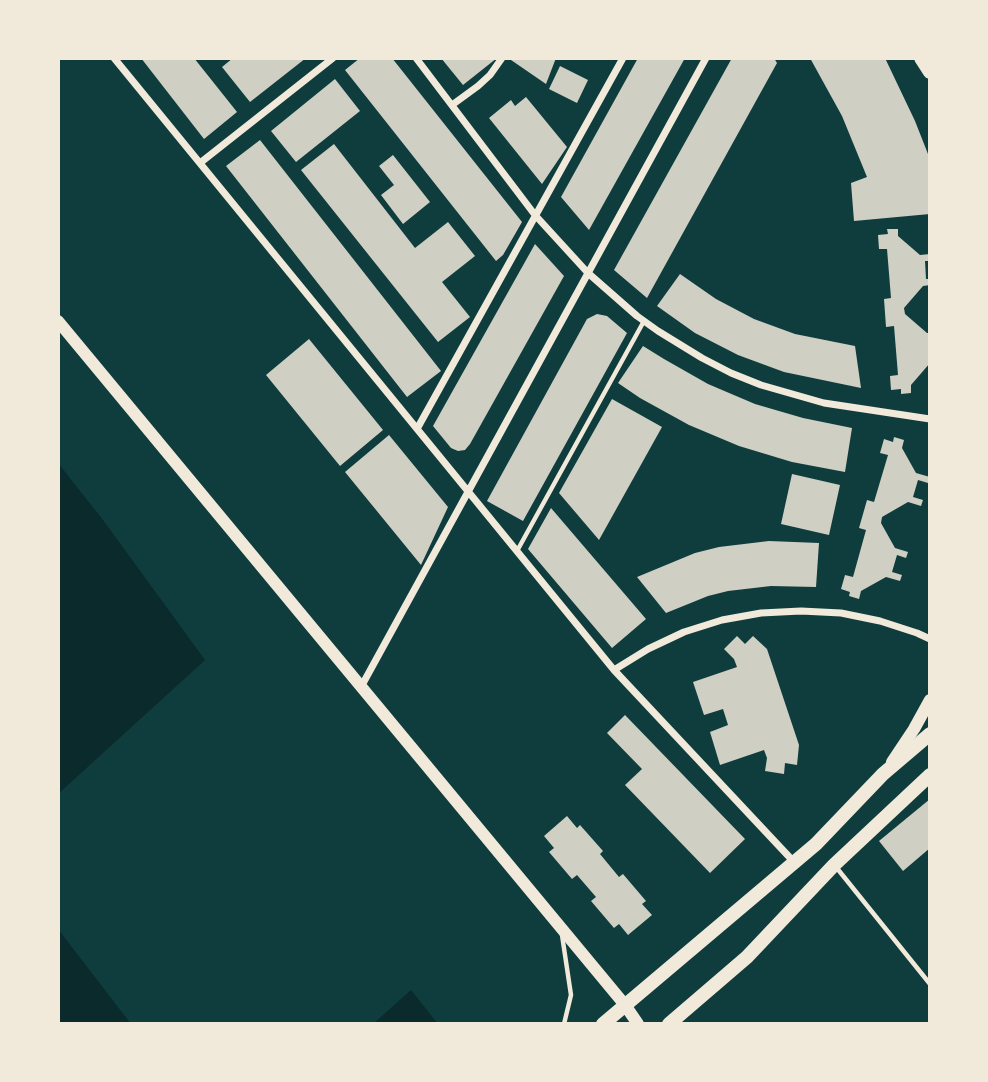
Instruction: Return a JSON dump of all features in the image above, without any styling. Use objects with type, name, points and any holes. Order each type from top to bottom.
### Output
[{"type":"main road","points":[[921,58],[930,72]]},
{"type":"main road","points":[[603,1024],[816,844],[883,774],[930,734]]},
{"type":"main road","points":[[670,1024],[747,957],[834,865],[930,775]]},
{"type":"street","points":[[114,58],[614,670],[794,863]]},
{"type":"street","points":[[200,163],[333,58]]},
{"type":"street","points":[[416,58],[535,215],[588,273],[644,321],[679,346],[731,373],[792,395],[824,403],[930,419]]},
{"type":"street","points":[[452,105],[490,75],[502,58]]},
{"type":"street","points":[[416,429],[623,58]]},
{"type":"street","points":[[361,687],[706,58]]},
{"type":"street","points":[[58,321],[638,1024]]},
{"type":"street","points":[[614,670],[648,649],[684,632],[722,620],[761,613],[841,613],[880,621],[930,639]]},
{"type":"street","points":[[883,774],[930,700]]},
{"type":"lane","points":[[517,551],[644,321]]},
{"type":"lane","points":[[834,865],[930,984]]},
{"type":"lane","points":[[561,928],[571,995],[564,1024]]},
{"type":"water","points":[[58,463],[205,660],[58,794]]},
{"type":"water","points":[[58,929],[131,1024],[58,1024]]},
{"type":"water","points":[[411,990],[438,1024],[373,1024]]},
{"type":"building","points":[[141,58],[194,58],[237,112],[204,139]]},
{"type":"building","points":[[233,58],[306,58],[250,102],[222,67]]},
{"type":"building","points":[[360,58],[392,58],[522,222],[503,255],[496,261],[345,70]]},
{"type":"building","points":[[441,58],[497,58],[463,85]]},
{"type":"building","points":[[556,58],[546,84],[511,60]]},
{"type":"building","points":[[638,58],[685,58],[589,230],[561,197]]},
{"type":"building","points":[[732,58],[774,58],[777,63],[647,298],[614,270]]},
{"type":"building","points":[[810,58],[885,58],[928,154],[930,214],[854,221],[851,183],[867,177],[842,116]]},
{"type":"building","points":[[560,66],[588,80],[577,103],[549,89]]},
{"type":"building","points":[[335,79],[360,111],[296,162],[271,131]]},
{"type":"building","points":[[526,97],[567,147],[542,184],[489,118],[511,100],[515,106]]},
{"type":"building","points":[[260,140],[441,371],[407,397],[226,166]]},
{"type":"building","points":[[334,144],[415,248],[448,222],[475,256],[442,282],[470,317],[438,342],[301,170]]},
{"type":"building","points":[[393,155],[430,202],[403,224],[381,195],[394,185],[379,166]]},
{"type":"building","points":[[887,229],[898,229],[898,236],[920,255],[930,254],[930,261],[925,261],[926,279],[930,279],[930,285],[923,286],[904,308],[905,314],[930,333],[930,363],[911,385],[911,393],[901,394],[901,389],[891,390],[890,376],[898,375],[894,326],[886,327],[884,299],[891,298],[887,249],[879,249],[878,235],[888,234]]},
{"type":"building","points":[[535,244],[564,276],[470,444],[465,450],[458,451],[451,448],[433,426]]},
{"type":"building","points":[[680,274],[716,299],[754,319],[795,334],[855,346],[861,388],[784,372],[738,355],[695,333],[657,306]]},
{"type":"building","points":[[597,314],[607,316],[627,333],[523,521],[487,501],[587,319]]},
{"type":"building","points":[[309,339],[383,430],[340,466],[266,375]]},
{"type":"building","points":[[643,346],[708,384],[755,404],[852,428],[845,472],[792,462],[739,446],[689,425],[640,398],[618,383]]},
{"type":"building","points":[[612,399],[662,427],[599,540],[559,493]]},
{"type":"building","points":[[389,435],[448,507],[421,565],[345,472]]},
{"type":"building","points":[[894,437],[904,440],[902,448],[916,473],[930,477],[928,483],[918,480],[913,497],[923,500],[921,506],[908,502],[882,517],[881,523],[895,548],[908,552],[906,558],[897,555],[892,572],[902,575],[900,581],[886,577],[861,591],[859,599],[849,596],[850,592],[841,589],[845,575],[853,577],[866,530],[859,528],[867,500],[874,502],[888,455],[880,453],[884,439],[893,442]]},
{"type":"building","points":[[792,474],[840,485],[829,535],[781,524]]},
{"type":"building","points":[[551,508],[646,619],[612,648],[528,549]]},
{"type":"building","points":[[769,541],[819,543],[816,587],[771,586],[728,591],[666,613],[637,577],[695,553]]},
{"type":"building","points":[[737,636],[745,644],[753,636],[767,649],[799,745],[797,765],[785,763],[784,774],[765,771],[767,758],[764,750],[720,765],[710,732],[728,725],[723,709],[704,715],[693,682],[737,667],[734,659],[724,649]]},
{"type":"building","points":[[625,715],[745,839],[710,873],[625,785],[642,769],[607,733]]},
{"type":"building","points":[[930,799],[930,848],[903,871],[879,841]]},
{"type":"building","points":[[567,816],[577,828],[580,825],[603,851],[600,854],[619,877],[623,874],[646,901],[642,904],[652,915],[628,935],[619,924],[614,928],[591,901],[596,897],[577,875],[572,879],[549,852],[554,848],[544,836]]}]
